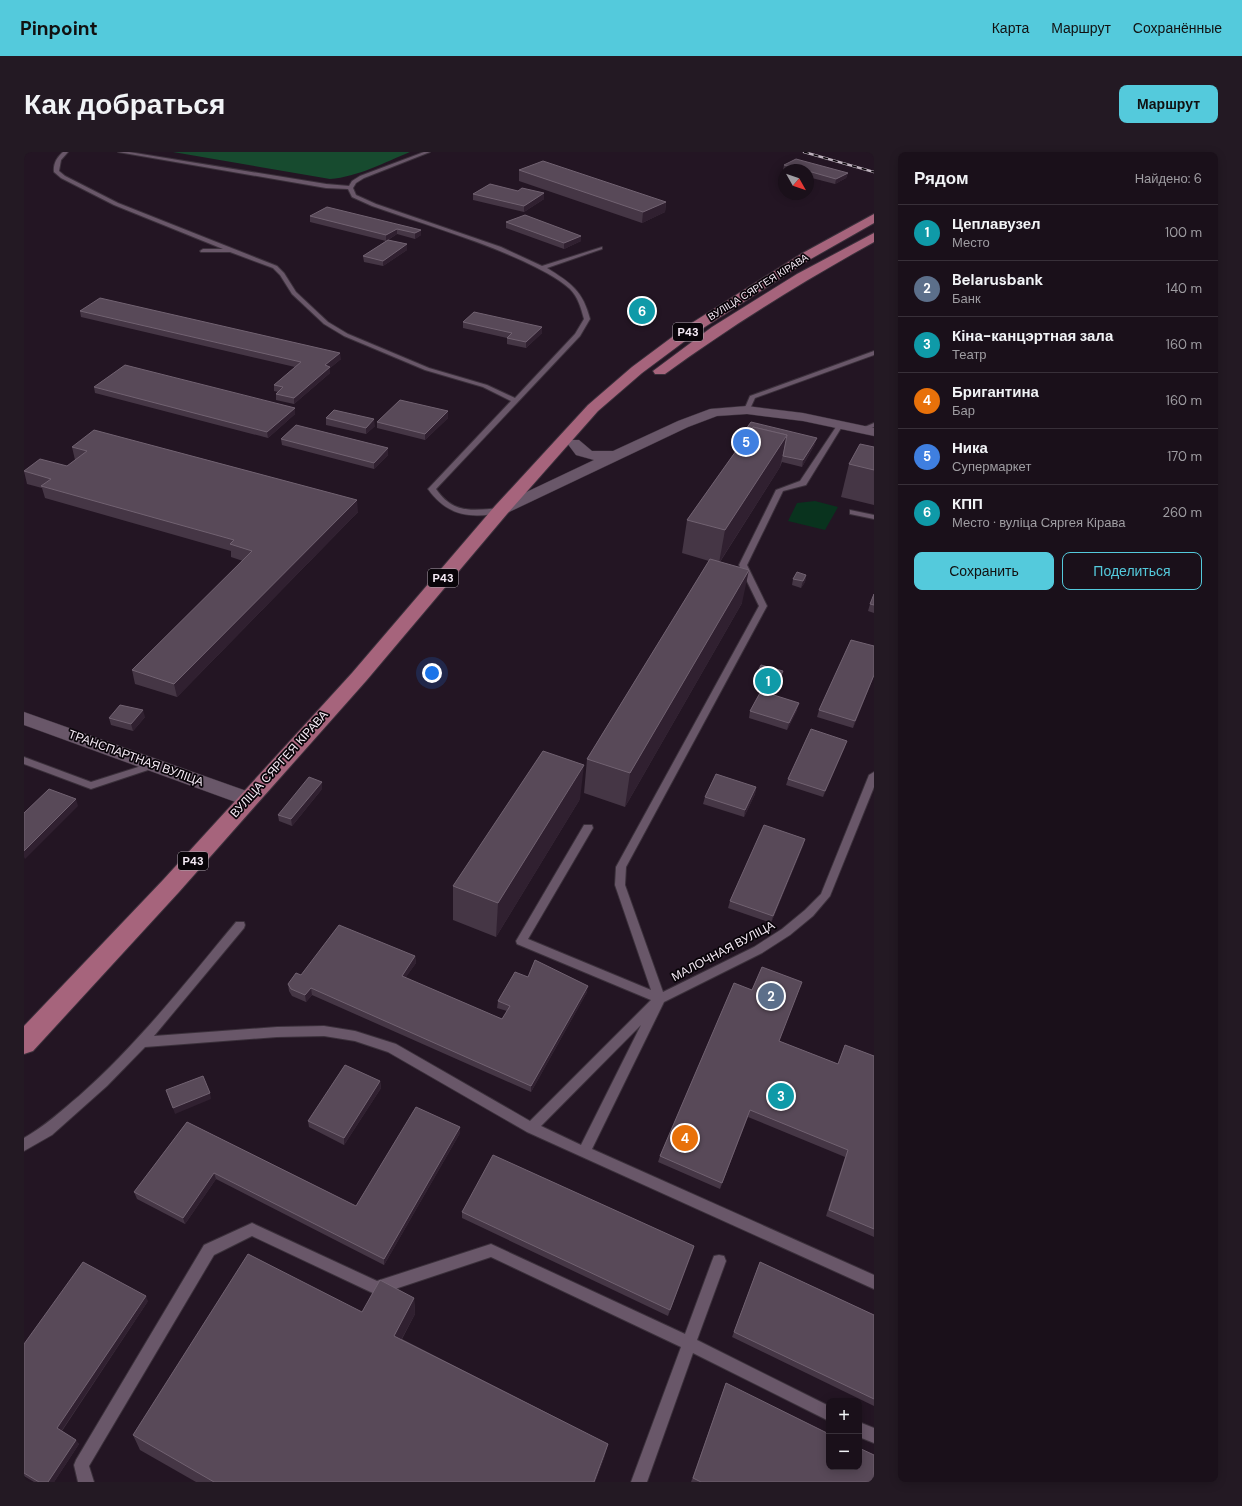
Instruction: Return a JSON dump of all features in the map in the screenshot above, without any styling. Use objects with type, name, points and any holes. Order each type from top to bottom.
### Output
[{"type":"main road","name":"ВУЛІЦА СЯРГЕЯ КІРАВА","points":[[24,1043],[170,886],[358,677],[501,510],[593,408],[637,370],[692,329],[741,296],[805,257],[874,218]]},
{"type":"main road","name":"ВУЛІЦА СЯРГЕЯ КІРАВА","points":[[652,377],[717,330],[802,277],[874,237]]},
{"type":"main road","name":"ВУЛІЦА СЯРГЕЯ КІРАВА","points":[[529,480],[624,399]]},
{"type":"street","points":[[501,510],[683,424],[715,412],[747,410],[803,417],[840,425],[871,429]]},
{"type":"street","points":[[574,443],[578,450],[598,457],[618,455]]},
{"type":"street","points":[[529,480],[541,486],[554,485]]},
{"type":"street","name":"ТРАНСПАРТНАЯ ВУЛІЦА","points":[[24,718],[248,799]]},
{"type":"lane","points":[[66,152],[58,160],[56,166],[56,171],[63,177],[116,204],[275,267],[282,274],[294,293],[326,322],[346,335],[427,369],[485,386],[516,401]]},
{"type":"lane","points":[[120,152],[326,186],[350,188]]},
{"type":"lane","points":[[350,188],[354,182],[362,177],[428,152]]},
{"type":"lane","points":[[350,188],[354,196],[374,205],[499,248],[542,268],[565,283],[577,293],[584,302],[587,319],[578,335],[432,490],[439,502],[448,508],[471,512],[501,510]]},
{"type":"lane","points":[[542,268],[600,248]]},
{"type":"lane","points":[[204,251],[231,250]]},
{"type":"lane","points":[[747,410],[752,397],[874,353]]},
{"type":"lane","points":[[584,1152],[660,999],[620,886],[621,867],[763,606],[742,565],[780,490],[803,483],[840,425]]},
{"type":"lane","points":[[853,512],[874,517]]},
{"type":"lane","points":[[24,760],[91,786],[154,765]]},
{"type":"lane","name":"МАЛОЧНАЯ ВУЛІЦА","points":[[531,1128],[660,999],[758,950],[786,932],[810,913],[825,896],[874,775]]},
{"type":"lane","points":[[588,828],[521,941],[660,999]]},
{"type":"lane","points":[[24,1145],[48,1131],[103,1082],[142,1042],[240,925]]},
{"type":"lane","points":[[142,1042],[277,1032],[324,1031],[355,1036],[392,1048],[531,1128],[874,1282]]},
{"type":"lane","points":[[86,1482],[80,1465],[209,1250],[252,1229],[377,1288],[491,1250],[688,1343],[826,1412]]},
{"type":"lane","points":[[639,1482],[688,1343],[719,1261]]},
{"type":"lane","points":[[862,1430],[874,1436]]},
{"type":"green space","points":[[173,152],[410,152],[361,172],[340,178],[330,179]]},
{"type":"green space","points":[[815,501],[838,507],[825,530],[788,521],[797,503]]},
{"type":"building","points":[[796,159],[848,173],[836,179],[814,173],[814,164],[786,164]]},
{"type":"building","points":[[543,161],[666,202],[643,212],[519,170]]},
{"type":"building","points":[[490,184],[518,191],[522,188],[544,193],[524,206],[473,194]]},
{"type":"building","points":[[327,207],[421,230],[415,233],[397,229],[386,235],[310,216]]},
{"type":"building","points":[[525,215],[581,236],[564,243],[506,222]]},
{"type":"building","points":[[388,240],[407,244],[383,261],[363,256]]},
{"type":"building","points":[[100,298],[340,353],[325,365],[330,367],[294,398],[276,394],[283,387],[274,385],[301,362],[80,311]]},
{"type":"building","points":[[640,301],[652,305],[645,309],[633,306]]},
{"type":"building","points":[[474,312],[542,327],[526,342],[507,338],[512,333],[463,322]]},
{"type":"building","points":[[125,365],[295,408],[267,432],[94,387]]},
{"type":"building","points":[[400,400],[448,411],[425,434],[377,422]]},
{"type":"building","points":[[334,410],[374,419],[366,428],[326,418]]},
{"type":"building","points":[[751,422],[817,438],[803,460],[783,456],[787,435],[753,427],[740,445],[735,444]]},
{"type":"building","points":[[296,425],[388,448],[374,463],[281,439]]},
{"type":"building","points":[[753,427],[787,435],[725,530],[687,520]]},
{"type":"building","points":[[94,430],[357,500],[174,684],[132,670],[252,551],[230,544],[234,540],[41,486],[51,479],[24,471],[40,459],[67,466],[87,451],[72,447]]},
{"type":"building","points":[[860,444],[874,447],[874,470],[849,464]]},
{"type":"building","points":[[710,559],[749,570],[630,773],[587,759]]},
{"type":"building","points":[[797,572],[806,575],[803,581],[793,579]]},
{"type":"building","points":[[874,594],[874,605],[870,604]]},
{"type":"building","points":[[851,640],[874,646],[874,675],[855,721],[819,710]]},
{"type":"building","points":[[761,665],[783,671],[777,683],[755,677]]},
{"type":"building","points":[[761,691],[799,703],[789,723],[750,711]]},
{"type":"building","points":[[120,705],[143,710],[131,724],[109,718]]},
{"type":"building","points":[[811,729],[847,741],[825,791],[788,779]]},
{"type":"building","points":[[543,751],[584,765],[498,903],[453,886]]},
{"type":"building","points":[[716,774],[756,787],[745,810],[705,797]]},
{"type":"building","points":[[309,777],[322,782],[291,819],[278,815]]},
{"type":"building","points":[[49,789],[76,799],[24,851],[24,813]]},
{"type":"building","points":[[764,825],[805,839],[773,916],[730,901]]},
{"type":"building","points":[[339,925],[415,956],[402,976],[502,1019],[510,1006],[498,1001],[515,972],[528,977],[535,960],[588,986],[531,1086],[311,988],[305,995],[291,989],[288,984],[296,973],[301,975]]},
{"type":"building","points":[[762,967],[802,982],[779,1041],[838,1064],[845,1045],[874,1056],[874,1229],[829,1210],[848,1150],[750,1110],[722,1183],[660,1156],[734,983],[752,990]]},
{"type":"building","points":[[345,1065],[380,1081],[344,1138],[308,1121]]},
{"type":"building","points":[[203,1076],[210,1093],[173,1108],[166,1090]]},
{"type":"building","points":[[416,1107],[460,1127],[384,1259],[214,1173],[183,1218],[134,1192],[187,1122],[356,1206]]},
{"type":"building","points":[[493,1155],[694,1246],[670,1310],[462,1212]]},
{"type":"building","points":[[248,1254],[362,1312],[380,1280],[414,1298],[394,1336],[608,1444],[594,1482],[214,1482],[133,1435]]},
{"type":"building","points":[[83,1262],[146,1296],[57,1428],[76,1440],[48,1482],[39,1482],[24,1473],[24,1344]]},
{"type":"building","points":[[760,1262],[874,1315],[874,1399],[734,1332]]},
{"type":"building","points":[[726,1383],[826,1433],[826,1470],[862,1470],[862,1449],[874,1455],[874,1482],[701,1482],[693,1478]]},
{"type":"railway","points":[[804,152],[874,172]]},
{"type":"place","name":"КПП","points":[[642,311]]},
{"type":"place","name":"Ника","points":[[746,442]]},
{"type":"place","name":"Цеплавузел","points":[[768,681]]},
{"type":"place","name":"Belarusbank","points":[[771,996]]},
{"type":"place","name":"Кіна-канцэртная зала","points":[[781,1096]]},
{"type":"place","name":"Бригантина","points":[[685,1138]]}]
